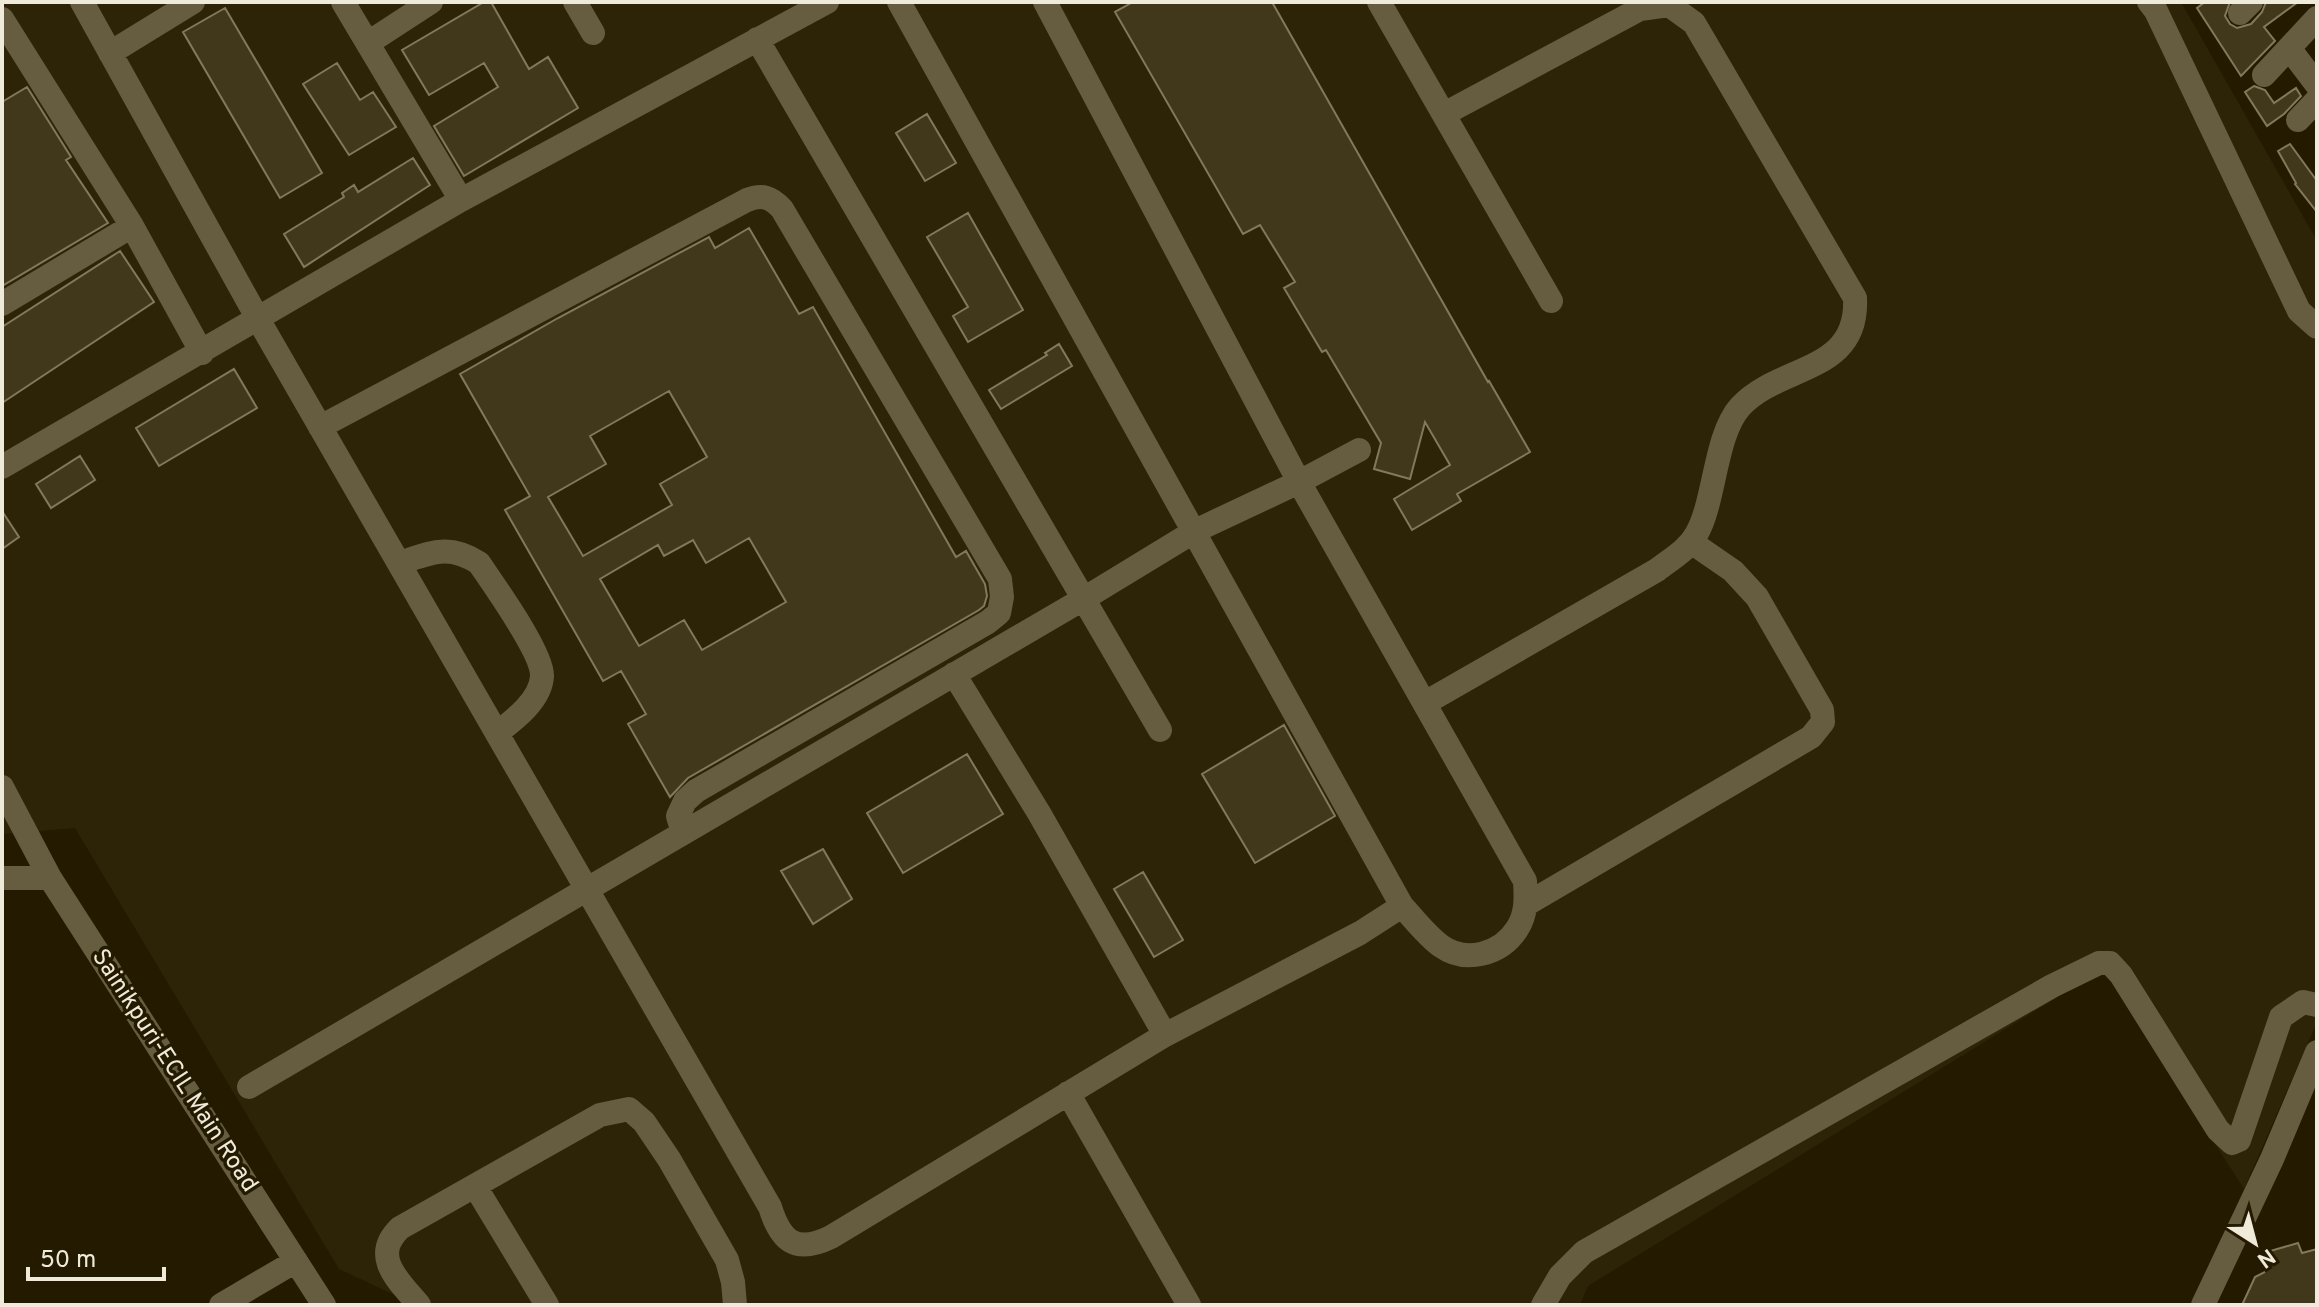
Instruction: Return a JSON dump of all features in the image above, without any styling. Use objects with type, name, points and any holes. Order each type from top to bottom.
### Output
[{"type":"street","points":[[82,2],[258,319],[770,1207],[777,1230],[789,1240],[803,1246],[831,1237],[1165,1035],[1360,933],[1402,906]]},
{"type":"street","points":[[110,53],[193,2]]},
{"type":"street","points":[[343,2],[461,200]]},
{"type":"street","points":[[368,43],[431,2]]},
{"type":"street","points":[[575,2],[593,33]]},
{"type":"street","points":[[2,467],[461,200],[827,2]]},
{"type":"street","points":[[899,2],[1402,906],[1442,947],[1468,957],[1495,950],[1517,929],[1527,904],[1525,881],[1299,482],[1045,2]]},
{"type":"street","points":[[1379,2],[1551,301]]},
{"type":"street","points":[[2149,2],[2163,25],[2299,311],[2317,327]]},
{"type":"street","points":[[1425,703],[1657,570],[1691,542],[1698,532],[1724,442],[1739,408],[1762,389],[1828,359],[1846,340],[1856,314],[1855,298],[1694,23],[1669,5],[1640,9],[1444,114]]},
{"type":"street","points":[[2264,75],[2317,18]]},
{"type":"street","points":[[2,19],[132,226],[202,353]]},
{"type":"street","points":[[757,39],[1160,730]]},
{"type":"street","points":[[2289,48],[2317,85]]},
{"type":"street","points":[[2298,120],[2317,100]]},
{"type":"street","points":[[320,427],[747,200],[759,196],[774,200],[1000,579],[1002,597],[999,613],[988,622],[696,791],[685,801],[678,816],[683,833]]},
{"type":"street","points":[[2,304],[132,226]]},
{"type":"street","points":[[249,1087],[1195,531],[1359,450]]},
{"type":"street","points":[[1527,904],[1811,737],[1823,722],[1822,710],[1757,597],[1733,571],[1691,542]]},
{"type":"street","points":[[399,563],[442,550],[464,554],[479,563],[538,658],[542,677],[537,691],[521,714],[497,733]]},
{"type":"street","points":[[954,674],[1039,813],[1165,1035]]},
{"type":"street","name":"Sainikpuri-ECIL Main Road","points":[[2,787],[50,878],[324,1305]]},
{"type":"street","points":[[2,878],[50,878]]},
{"type":"street","points":[[1543,1305],[1560,1276],[1584,1252],[2052,986],[2099,963],[2110,963],[2121,975],[2218,1130],[2232,1143],[2239,1140],[2281,1017],[2303,1002],[2317,1005]]},
{"type":"street","points":[[2203,1305],[2312,1070]]},
{"type":"street","points":[[1068,1093],[1189,1305]]},
{"type":"street","points":[[419,1305],[391,1271],[386,1253],[390,1238],[400,1228],[600,1115],[629,1109],[644,1122],[669,1159],[727,1260],[735,1305]]},
{"type":"street","points":[[475,1186],[547,1305]]},
{"type":"street","points":[[221,1305],[296,1261]]},
{"type":"shaded area","points":[[2,2],[2181,2],[2317,241],[2317,1022],[2244,1189],[2103,969],[1588,1286],[1580,1305],[416,1305],[339,1269],[75,828],[2,834]]},
{"type":"building","points":[[484,2],[491,2],[529,69],[548,57],[578,108],[464,176],[434,126],[498,87],[484,63],[429,95],[402,50]]},
{"type":"building","points":[[1133,2],[1272,2],[1530,452],[1457,494],[1461,501],[1412,530],[1394,499],[1450,465],[1425,422],[1410,479],[1374,469],[1381,443],[1326,350],[1322,352],[1284,288],[1295,282],[1260,225],[1243,234],[1115,12]]},
{"type":"building","points":[[2205,2],[2230,2],[2225,16],[2237,28],[2251,24],[2266,2],[2298,2],[2264,27],[2275,41],[2241,76],[2197,8]]},
{"type":"building","points":[[225,8],[322,173],[280,198],[183,32]]},
{"type":"building","points":[[337,63],[360,100],[373,92],[396,127],[349,155],[303,84]]},
{"type":"building","points":[[2254,86],[2265,90],[2274,103],[2296,88],[2301,96],[2267,126],[2245,92]]},
{"type":"building","points":[[27,87],[71,157],[66,160],[108,223],[2,286],[2,102]]},
{"type":"building","points":[[927,114],[956,163],[925,181],[896,133]]},
{"type":"building","points":[[2290,144],[2317,181],[2317,212],[2295,184],[2278,151]]},
{"type":"building","points":[[413,158],[430,185],[304,267],[284,234],[344,197],[342,193],[354,185],[358,192]]},
{"type":"building","points":[[968,213],[1023,310],[968,342],[953,316],[968,307],[927,237]]},
{"type":"building","points":[[749,228],[799,314],[813,307],[956,557],[966,551],[985,584],[987,596],[979,610],[688,778],[670,797],[628,724],[646,714],[621,671],[603,681],[505,510],[530,496],[460,374],[709,237],[715,248]],"holes":[[[669,391],[707,457],[660,484],[672,505],[583,556],[548,497],[606,464],[590,436]],[[749,538],[786,602],[702,650],[684,620],[639,646],[600,579],[658,545],[664,556],[693,540],[706,563]]]},
{"type":"building","points":[[120,251],[154,302],[2,403],[2,327]]},
{"type":"building","points":[[1059,344],[1072,366],[1001,409],[989,390],[1047,355],[1045,353]]},
{"type":"building","points":[[234,369],[257,408],[159,466],[136,428]]},
{"type":"building","points":[[80,456],[95,480],[51,508],[36,484]]},
{"type":"building","points":[[2,511],[19,537],[2,549]]},
{"type":"building","points":[[1284,725],[1335,816],[1255,863],[1202,774]]},
{"type":"building","points":[[967,754],[1003,814],[903,873],[867,813]]},
{"type":"building","points":[[823,849],[852,899],[813,924],[781,871]]},
{"type":"building","points":[[1143,872],[1183,940],[1154,957],[1114,889]]},
{"type":"building","points":[[2298,1243],[2302,1253],[2317,1249],[2317,1305],[2242,1305],[2255,1277],[2265,1272],[2265,1259],[2270,1251]]}]
